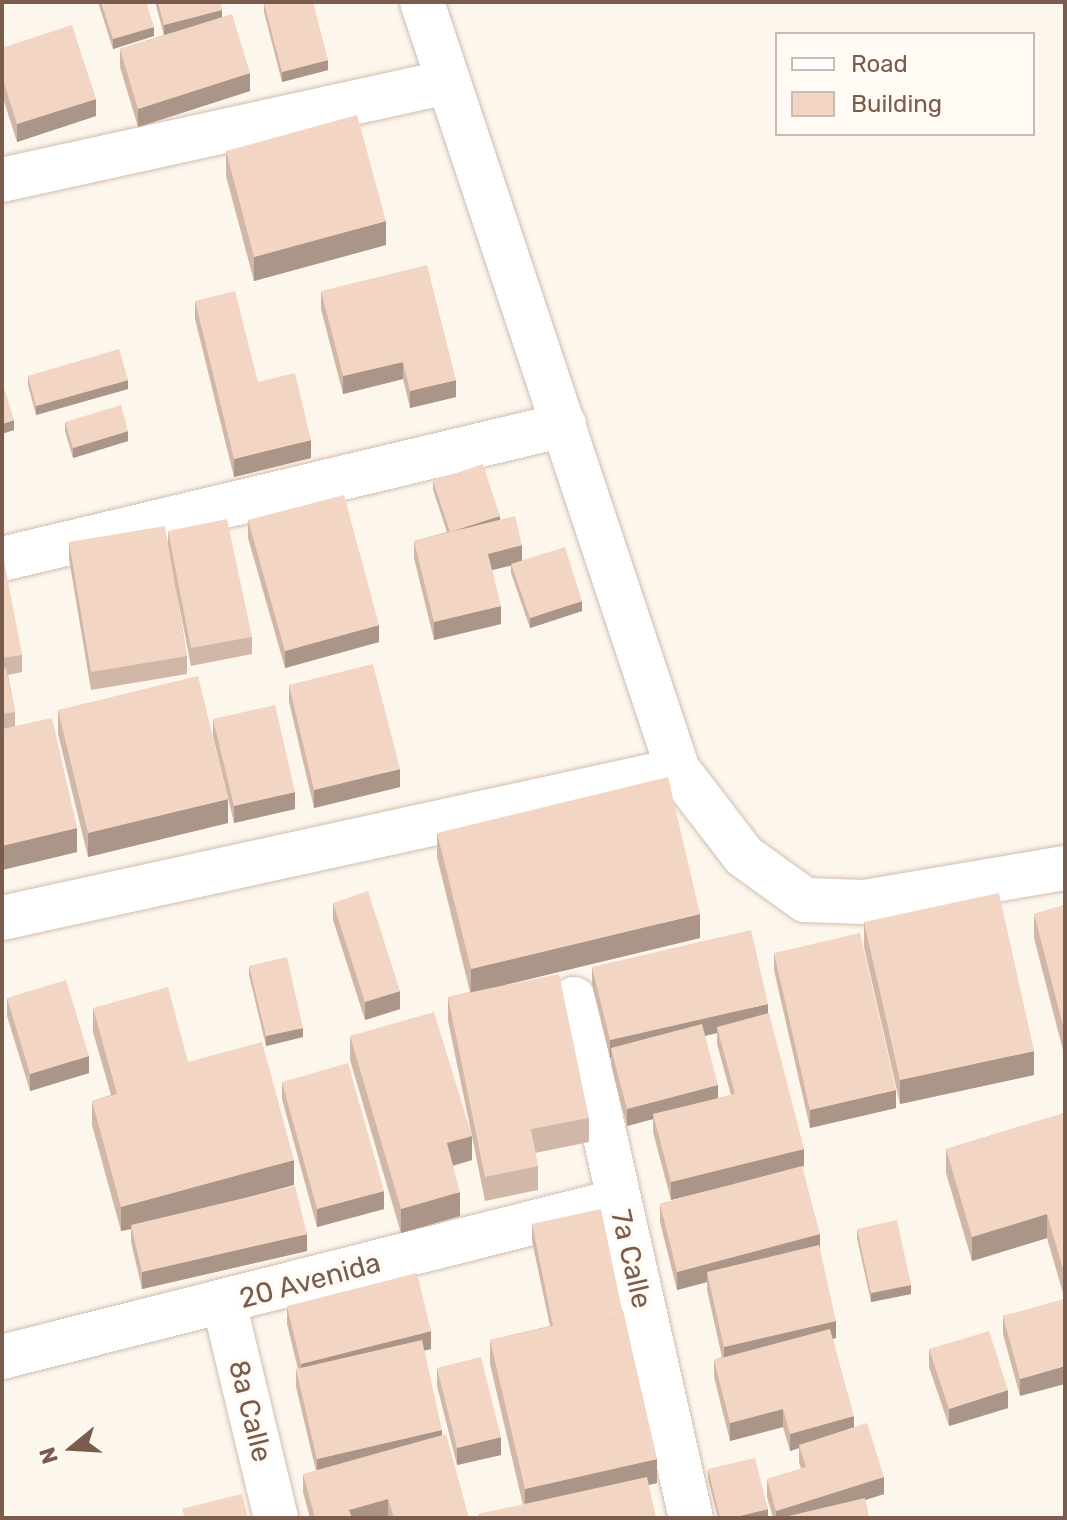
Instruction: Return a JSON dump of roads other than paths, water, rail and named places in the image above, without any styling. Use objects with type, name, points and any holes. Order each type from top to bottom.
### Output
[{"type":"street","points":[[422,2],[564,425],[602,554],[678,770],[744,856],[805,900],[864,902],[1065,868]]},
{"type":"street","points":[[2,180],[447,82]]},
{"type":"street","points":[[2,559],[564,425]]},
{"type":"street","points":[[2,918],[678,770]]},
{"type":"street","name":"7a Calle","points":[[574,999],[691,1518]]},
{"type":"street","name":"20 Avenida","points":[[2,1357],[618,1201]]},
{"type":"street","name":"8a Calle","points":[[224,1303],[276,1518]]}]
